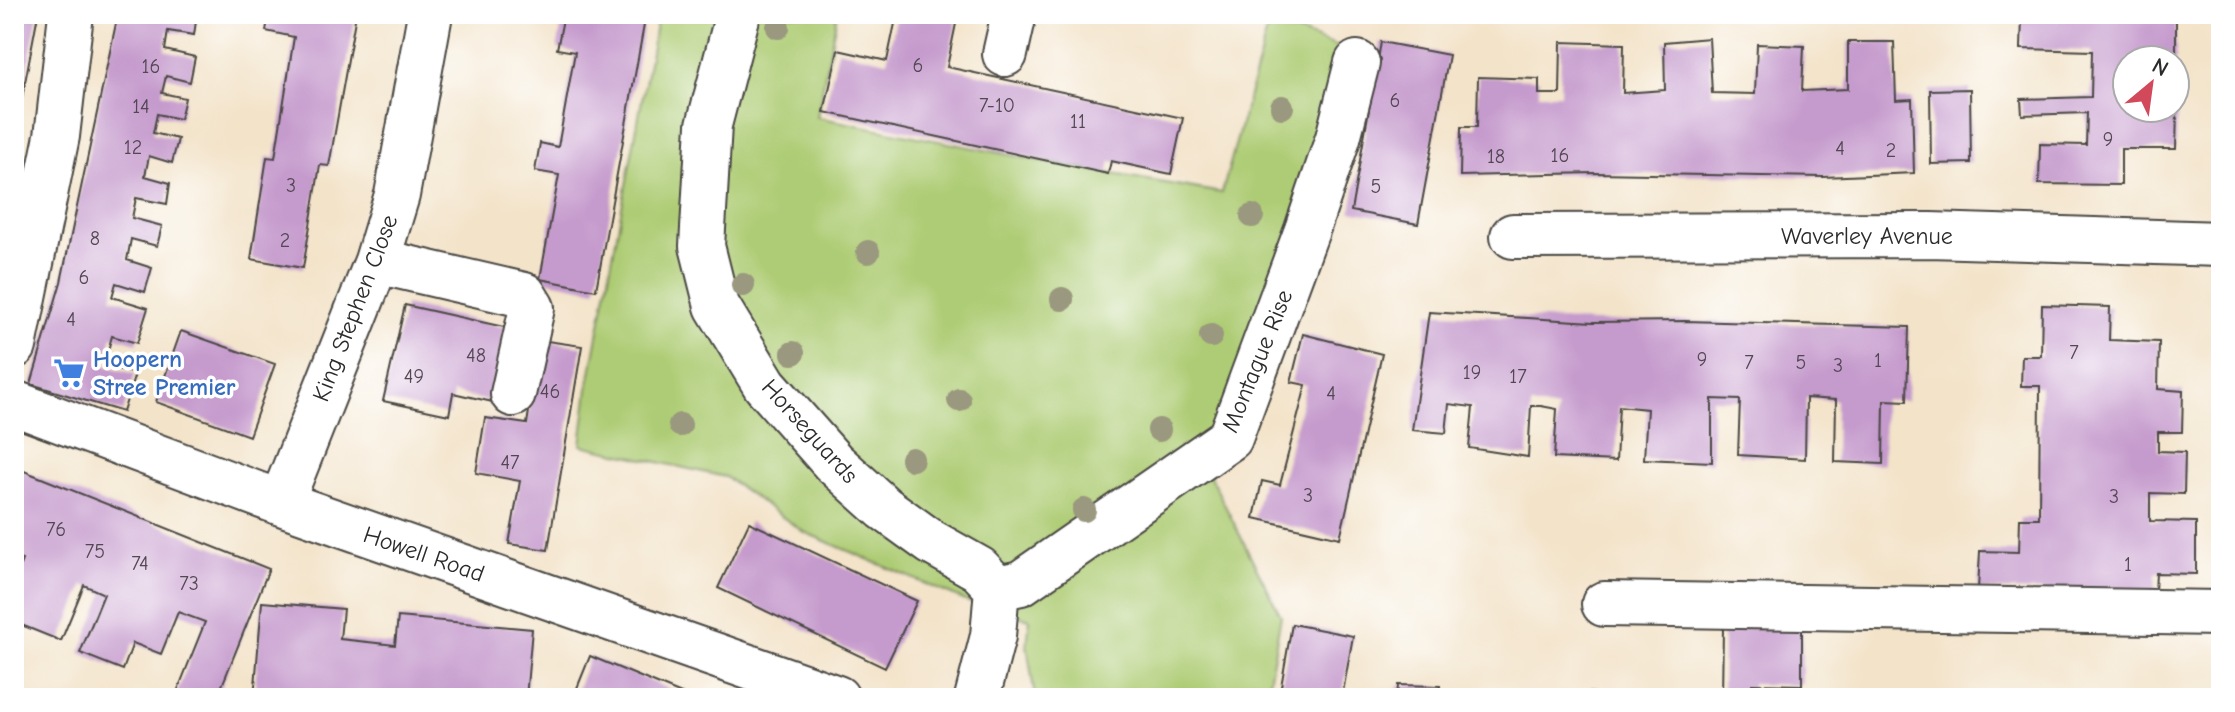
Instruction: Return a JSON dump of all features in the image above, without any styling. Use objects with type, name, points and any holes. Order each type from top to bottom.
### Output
[{"type":"street","points":[[14,346],[57,136],[71,14]]},
{"type":"street","name":"King Stephen Close","points":[[281,503],[377,261],[397,195],[430,14]]},
{"type":"street","name":"Horseguards","points":[[738,14],[709,125],[702,246],[717,306],[765,385],[833,462],[884,508],[931,542],[979,569],[997,588]]},
{"type":"street","name":"Montague Rise","points":[[997,588],[1021,583],[1230,438],[1307,230],[1338,138],[1357,63]]},
{"type":"street","name":"Waverley Avenue","points":[[1513,236],[1930,235],[2221,244]]},
{"type":"street","points":[[377,261],[524,295],[532,308],[513,394]]},
{"type":"street","name":"Howell Road","points":[[14,403],[281,503],[837,698]]},
{"type":"street","points":[[977,698],[993,636],[997,588]]},
{"type":"street","points":[[1604,604],[2221,613]]},
{"type":"green space","points":[[658,14],[837,14],[817,117],[1222,193],[1268,27],[1301,33],[1347,50],[1210,476],[1281,616],[1266,698],[1035,698],[1027,645],[1030,619],[968,602],[804,532],[725,477],[581,445],[588,389]]},
{"type":"building","points":[[14,14],[38,14],[15,135],[14,135]]},
{"type":"building","points":[[118,14],[197,14],[194,35],[168,31],[165,50],[195,57],[190,82],[166,76],[162,93],[185,98],[180,119],[157,114],[153,133],[178,139],[172,163],[149,156],[145,176],[170,183],[167,204],[136,198],[132,218],[162,226],[157,246],[131,239],[127,260],[152,268],[145,292],[116,283],[112,297],[148,308],[137,343],[112,336],[104,365],[135,374],[123,412],[31,384],[61,282]]},
{"type":"building","points":[[269,14],[356,14],[329,166],[320,165],[303,268],[251,259],[267,157],[275,158],[294,37],[266,31]]},
{"type":"building","points":[[564,14],[646,14],[596,290],[540,279],[559,175],[535,171],[540,143],[558,147],[575,52],[557,49]]},
{"type":"building","points":[[897,14],[958,14],[947,67],[1183,118],[1171,174],[1111,161],[1108,174],[824,112],[838,50],[887,61]]},
{"type":"building","points":[[2061,14],[2176,14],[2176,44],[2111,44],[2111,124],[2177,124],[2176,149],[2121,149],[2121,185],[2039,184],[2040,144],[2086,145],[2087,113],[2022,115],[2021,99],[2091,97],[2092,51],[2021,49],[2022,18],[2061,19]]},
{"type":"building","points":[[1709,38],[1712,93],[1755,94],[1757,44],[1804,46],[1802,91],[1848,89],[1848,42],[1894,42],[1896,100],[1912,99],[1914,173],[1823,177],[1595,173],[1460,176],[1461,127],[1477,127],[1478,77],[1539,79],[1539,94],[1560,94],[1561,42],[1624,44],[1623,93],[1665,90],[1664,42]]},
{"type":"building","points":[[1381,42],[1449,55],[1418,224],[1351,211]]},
{"type":"building","points":[[1970,89],[1971,163],[1931,164],[1930,90]]},
{"type":"building","points":[[405,305],[513,329],[497,403],[453,393],[449,415],[383,401]]},
{"type":"building","points":[[2042,305],[2110,307],[2109,340],[2159,342],[2158,389],[2183,391],[2182,432],[2158,432],[2158,451],[2185,452],[2184,494],[2150,493],[2150,521],[2196,522],[2196,574],[2156,573],[2155,592],[1978,590],[1980,551],[2019,552],[2020,518],[2039,518],[2040,386],[2021,386],[2022,356],[2041,356]]},
{"type":"building","points":[[1429,312],[1593,322],[1685,321],[1909,327],[1907,401],[1884,400],[1883,464],[1835,462],[1836,400],[1806,398],[1805,459],[1738,455],[1740,400],[1712,399],[1712,462],[1644,459],[1647,409],[1619,406],[1616,461],[1554,458],[1557,409],[1541,406],[1531,406],[1528,457],[1469,448],[1473,407],[1449,404],[1446,433],[1412,430]]},
{"type":"building","points":[[181,331],[275,364],[249,436],[156,402]]},
{"type":"building","points":[[1303,334],[1382,354],[1340,538],[1254,518],[1262,481],[1280,485],[1306,385],[1291,382]]},
{"type":"building","points":[[540,340],[582,346],[548,550],[509,544],[520,481],[476,473],[485,418],[527,424]]},
{"type":"building","points":[[14,467],[269,569],[217,698],[175,697],[205,622],[178,612],[161,654],[133,643],[123,670],[80,653],[104,594],[84,585],[61,641],[14,622],[14,581],[22,560],[14,557]]},
{"type":"building","points":[[749,522],[917,601],[885,668],[718,588]]},
{"type":"building","points":[[262,602],[343,609],[340,639],[395,645],[398,617],[532,629],[526,698],[254,698]]},
{"type":"building","points":[[1292,624],[1353,636],[1342,698],[1279,698]]},
{"type":"building","points":[[1723,627],[1802,627],[1802,685],[1752,684],[1752,698],[1722,698]]},
{"type":"building","points":[[590,656],[691,698],[573,698]]},
{"type":"building","points":[[1398,685],[1440,686],[1440,698],[1397,698]]},
{"type":"building","points":[[1139,690],[1154,698],[1135,698]]},
{"type":"building","points":[[1573,692],[1596,693],[1596,698],[1573,698]]},
{"type":"place","name":"Hoopern Stree Premier","points":[[69,373]]}]
